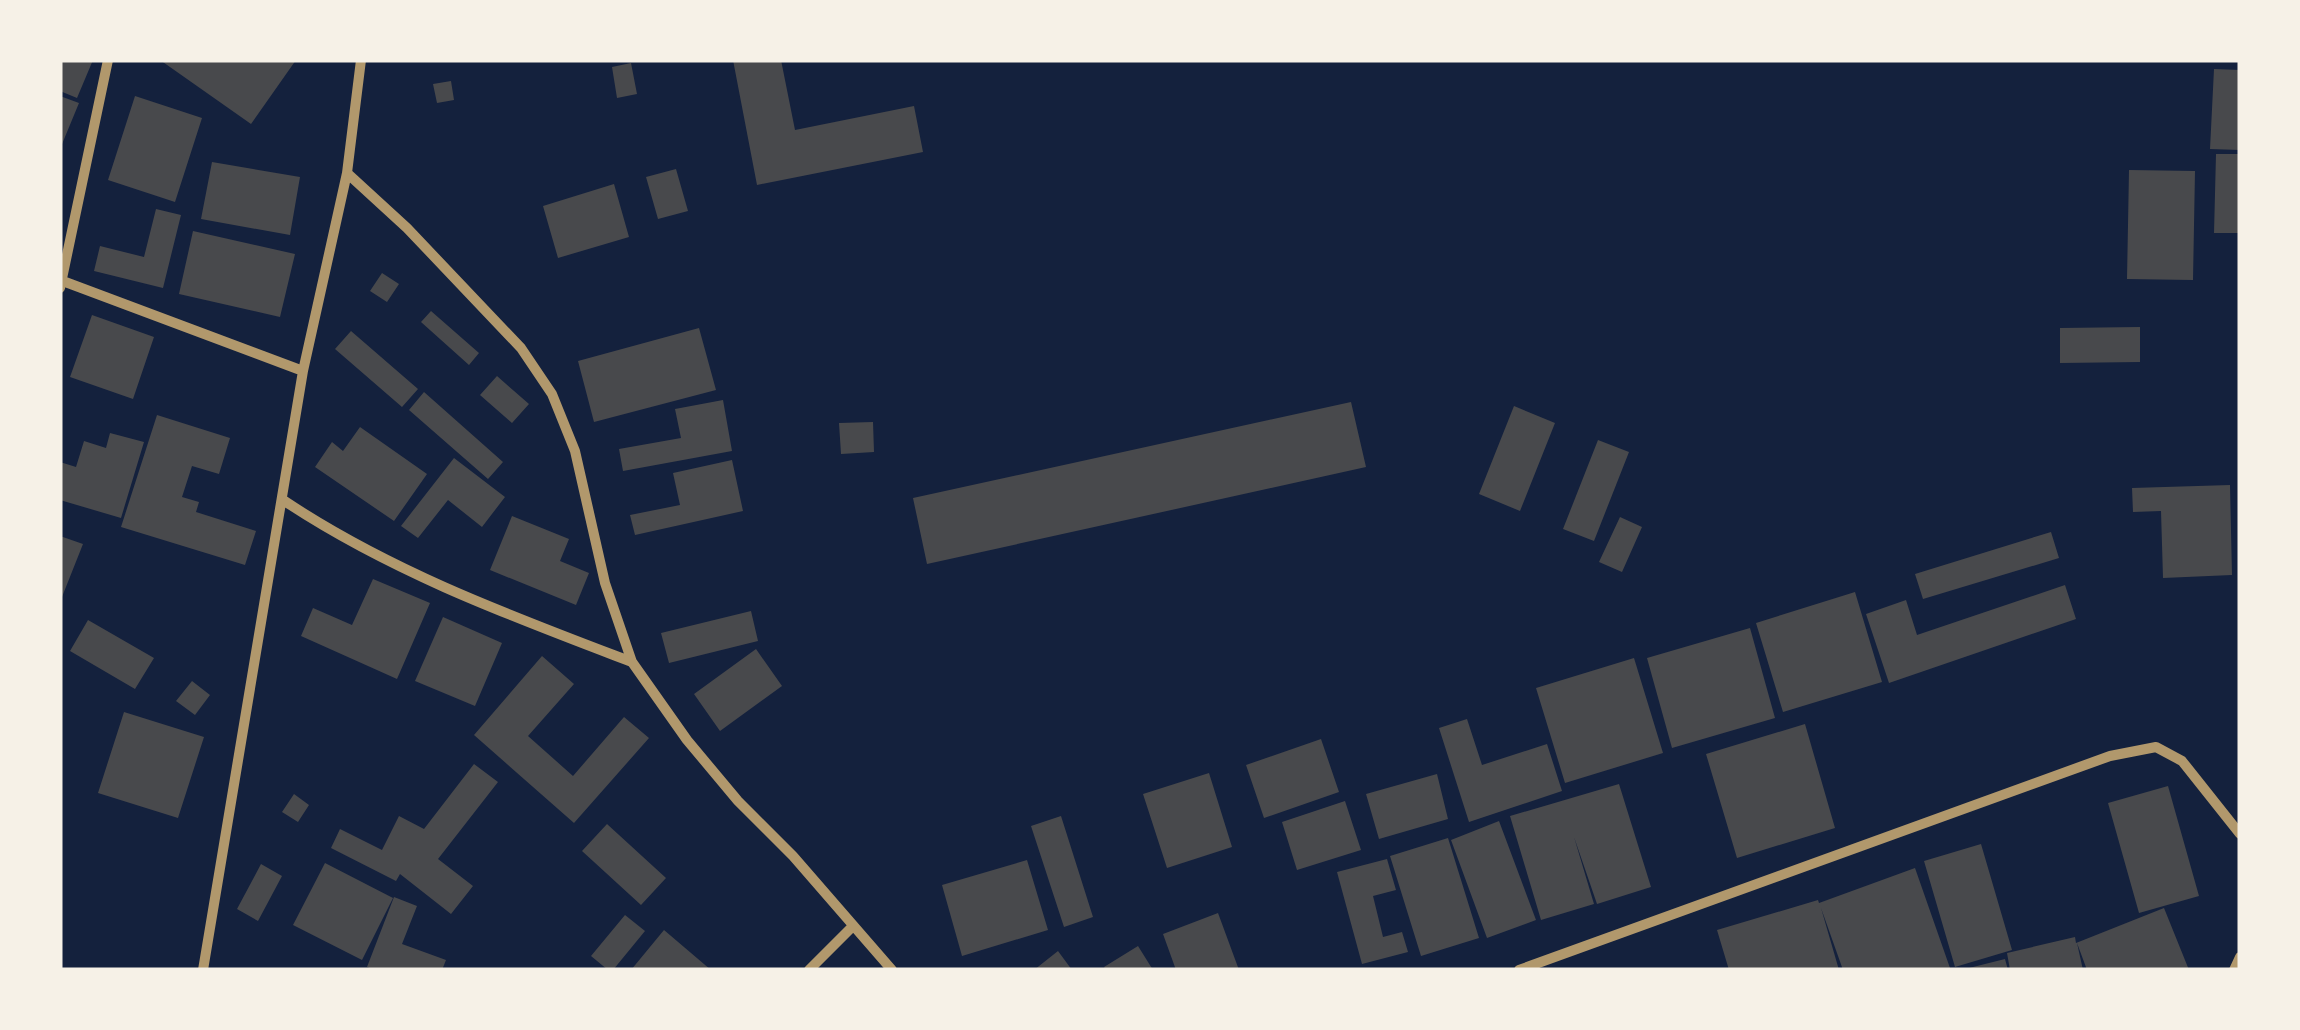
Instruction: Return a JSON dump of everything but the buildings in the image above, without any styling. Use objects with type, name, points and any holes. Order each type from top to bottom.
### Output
[{"type":"street","points":[[108,60],[61,283],[303,371]]},
{"type":"street","points":[[204,970],[303,371],[348,173],[361,60]]},
{"type":"street","points":[[348,173],[407,228],[522,348],[552,394],[576,452],[605,583],[632,662],[687,740],[738,801],[793,856],[892,970]]},
{"type":"street","points":[[283,500],[370,554],[470,600],[632,662]]},
{"type":"street","points":[[1519,970],[2110,756],[2156,746],[2182,761],[2240,834]]},
{"type":"street","points":[[810,970],[853,926]]},
{"type":"street","points":[[2234,970],[2240,957]]}]
